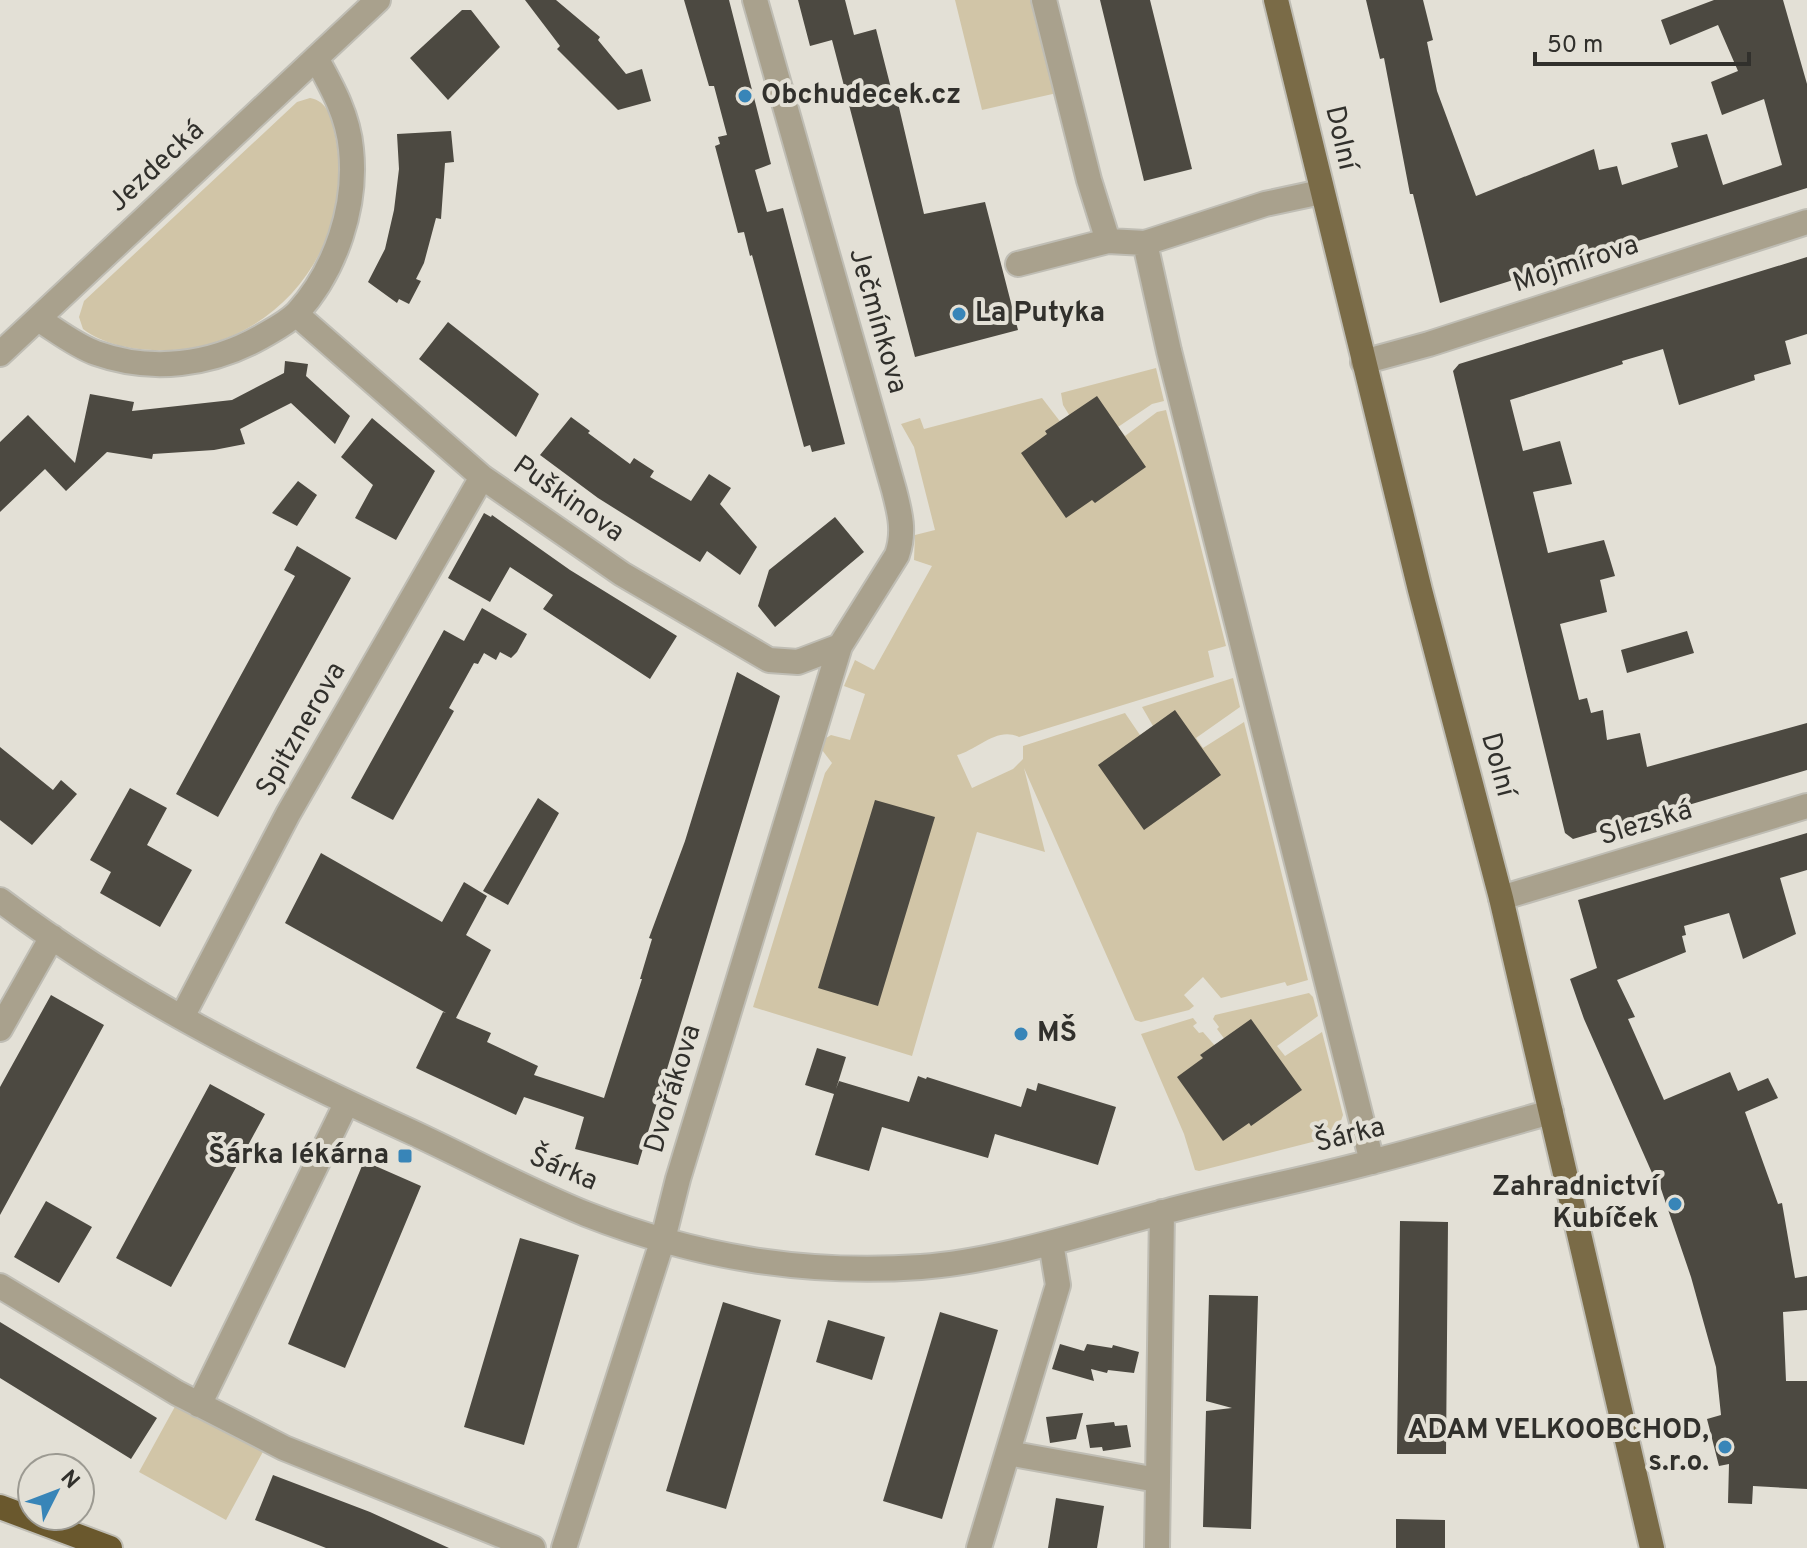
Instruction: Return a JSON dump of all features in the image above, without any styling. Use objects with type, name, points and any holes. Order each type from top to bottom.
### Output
[{"type":"highway","points":[[0,1507],[110,1548]]},
{"type":"main road","name":"Dolní","points":[[1276,0],[1420,590],[1501,898],[1652,1548]]},
{"type":"main road","points":[[1647,1523],[1660,1548]]},
{"type":"street","name":"Jezdecká","points":[[0,354],[378,0]]},
{"type":"street","name":"Ječmínkova","points":[[755,0],[900,514],[902,540],[897,555],[840,646]]},
{"type":"street","points":[[1044,0],[1089,180],[1108,241]]},
{"type":"street","points":[[38,319],[94,353],[148,364],[205,360],[229,353],[296,314],[323,274],[342,234],[351,194],[351,145],[340,101],[316,58]]},
{"type":"street","points":[[1018,264],[1108,241],[1145,243],[1265,204],[1321,192]]},
{"type":"street","name":"Mojmírova","points":[[1363,362],[1429,344],[1807,222]]},
{"type":"street","points":[[1145,243],[1172,366],[1372,1162]]},
{"type":"street","name":"Puškinova","points":[[296,314],[482,477],[622,574],[769,660],[798,662],[840,646]]},
{"type":"street","name":"Spitznerova","points":[[182,1017],[288,814],[482,477]]},
{"type":"street","name":"Dvořákova","points":[[564,1548],[663,1239],[678,1179],[840,646]]},
{"type":"street","name":"Slezská","points":[[1501,898],[1807,806]]},
{"type":"street","name":"Šárka","points":[[0,900],[52,937],[182,1017],[347,1102],[564,1204],[663,1239],[764,1264],[823,1269],[925,1266],[1051,1243],[1162,1212],[1372,1162],[1551,1112]]},
{"type":"street","points":[[0,1029],[52,937]]},
{"type":"street","points":[[199,1405],[347,1102]]},
{"type":"street","points":[[1157,1548],[1162,1212]]},
{"type":"street","points":[[979,1548],[1058,1285],[1051,1243]]},
{"type":"street","points":[[0,1286],[199,1405],[284,1448],[533,1548]]},
{"type":"street","points":[[1008,1453],[1157,1480]]},
{"type":"shaded area","points":[[955,0],[1034,0],[1057,93],[982,110]]},
{"type":"shaded area","points":[[310,98],[321,103],[331,117],[339,177],[333,218],[319,255],[297,288],[268,315],[234,335],[195,347],[153,350],[116,345],[83,329],[79,317],[84,301],[297,102]]},
{"type":"shaded area","points":[[1156,368],[1164,401],[1152,404],[1118,427],[1125,436],[1157,412],[1166,410],[1226,646],[1208,651],[1214,677],[1019,737],[1003,734],[957,755],[972,788],[1013,769],[1023,759],[1023,746],[1125,713],[1140,735],[1153,726],[1142,707],[1233,678],[1240,707],[1196,738],[1203,748],[1244,722],[1308,980],[1287,986],[1285,982],[1221,998],[1203,977],[1184,995],[1194,1006],[1189,1010],[1141,1022],[1135,1020],[1024,768],[1045,852],[977,832],[912,1056],[753,1007],[825,773],[832,763],[822,750],[826,738],[831,735],[850,740],[865,694],[844,686],[855,660],[874,670],[932,566],[914,560],[915,535],[935,530],[914,447],[901,424],[920,418],[924,429],[1042,398],[1062,424],[1071,418],[1063,405],[1061,393]]},
{"type":"shaded area","points":[[1309,993],[1318,1016],[1277,1046],[1285,1056],[1322,1032],[1343,1115],[1338,1129],[1328,1138],[1195,1170],[1184,1134],[1141,1034],[1193,1018],[1197,1023],[1193,1026],[1217,1048],[1226,1041],[1217,1029],[1219,1027],[1213,1019],[1215,1015]]},
{"type":"shaded area","points":[[178,1401],[265,1448],[226,1520],[139,1472]]},
{"type":"building","points":[[525,0],[556,0],[600,37],[598,40],[626,74],[642,69],[651,101],[618,110],[557,49],[560,46]]},
{"type":"building","points":[[684,0],[729,0],[771,164],[755,170],[767,212],[783,208],[845,444],[812,452],[810,445],[804,447],[752,255],[744,232],[738,233],[715,146],[720,144],[718,137],[727,135],[714,86],[709,86]]},
{"type":"building","points":[[798,0],[845,0],[854,35],[876,29],[895,104],[898,103],[924,214],[985,202],[1018,330],[915,357],[832,40],[810,46]]},
{"type":"building","points":[[1100,0],[1150,0],[1192,169],[1144,181]]},
{"type":"building","points":[[1366,0],[1423,0],[1433,40],[1427,42],[1437,91],[1476,196],[1594,149],[1599,170],[1617,166],[1622,185],[1678,167],[1671,143],[1707,134],[1723,185],[1782,165],[1764,99],[1722,115],[1711,82],[1738,71],[1718,25],[1670,45],[1661,20],[1714,0],[1783,0],[1807,84],[1807,188],[1440,303],[1413,194],[1410,194],[1384,58],[1380,59]]},
{"type":"building","points":[[462,10],[471,10],[500,47],[448,100],[410,58]]},
{"type":"building","points":[[451,131],[454,162],[445,163],[441,219],[436,218],[424,263],[416,279],[421,281],[409,304],[399,299],[397,303],[368,282],[385,249],[394,210],[399,169],[397,134]]},
{"type":"building","points":[[1807,257],[1807,334],[1785,341],[1791,364],[1754,375],[1755,380],[1679,405],[1663,349],[1510,400],[1523,451],[1560,441],[1572,484],[1533,492],[1548,553],[1604,540],[1615,576],[1600,580],[1607,612],[1560,624],[1579,700],[1587,698],[1591,713],[1603,710],[1607,740],[1640,733],[1647,767],[1807,723],[1807,770],[1573,839],[1565,833],[1453,371],[1459,364]]},
{"type":"building","points":[[448,322],[539,394],[516,437],[419,359]]},
{"type":"building","points":[[285,361],[308,364],[306,376],[350,416],[335,444],[291,403],[240,429],[245,444],[214,450],[153,454],[152,459],[107,452],[66,491],[45,469],[0,512],[0,442],[28,415],[75,463],[90,394],[134,402],[132,411],[232,400],[284,373]]},
{"type":"building","points":[[1097,396],[1146,467],[1095,503],[1092,500],[1066,518],[1021,453],[1047,434],[1045,431]]},
{"type":"building","points":[[571,417],[630,464],[634,458],[654,471],[650,477],[691,501],[709,474],[731,488],[720,504],[757,547],[740,575],[707,551],[700,562],[598,498],[540,455]]},
{"type":"building","points":[[372,418],[435,471],[396,540],[355,518],[373,485],[341,457]]},
{"type":"building","points":[[298,481],[317,495],[297,526],[272,513]]},
{"type":"building","points":[[484,513],[492,515],[570,570],[677,636],[650,679],[543,609],[553,595],[510,567],[490,602],[448,578]]},
{"type":"building","points":[[835,517],[864,552],[775,627],[758,606],[769,570]]},
{"type":"building","points":[[297,546],[351,578],[218,817],[176,794],[295,576],[284,570]]},
{"type":"building","points":[[482,608],[527,634],[517,652],[511,658],[500,652],[496,660],[484,653],[478,664],[474,663],[449,708],[454,711],[393,820],[351,798],[444,630],[464,641]]},
{"type":"building","points":[[1687,631],[1694,653],[1627,673],[1621,650]]},
{"type":"building","points":[[737,672],[780,696],[638,1165],[575,1149],[584,1117],[524,1097],[516,1115],[416,1068],[443,1012],[446,1013],[285,923],[321,853],[442,922],[464,882],[487,896],[466,935],[491,950],[456,1018],[491,1033],[487,1042],[538,1066],[534,1075],[604,1098],[642,979],[652,939],[649,938],[685,841]]},
{"type":"building","points":[[1175,710],[1221,775],[1144,830],[1098,765]]},
{"type":"building","points":[[0,747],[53,790],[61,780],[77,794],[32,845],[0,820]]},
{"type":"building","points":[[130,788],[167,808],[147,845],[192,870],[160,927],[100,893],[111,872],[90,860]]},
{"type":"building","points":[[538,798],[559,813],[508,905],[483,891]]},
{"type":"building","points":[[875,800],[935,817],[878,1006],[818,988]]},
{"type":"building","points":[[1807,833],[1807,870],[1780,878],[1796,934],[1743,959],[1729,913],[1684,926],[1686,935],[1682,936],[1686,952],[1617,980],[1635,1017],[1628,1019],[1664,1100],[1730,1072],[1738,1091],[1768,1078],[1778,1098],[1745,1112],[1778,1204],[1782,1203],[1795,1278],[1807,1276],[1807,1310],[1783,1312],[1786,1381],[1807,1381],[1807,1489],[1753,1486],[1752,1504],[1728,1503],[1729,1464],[1719,1466],[1707,1419],[1721,1415],[1716,1367],[1691,1277],[1659,1183],[1584,1019],[1570,979],[1597,968],[1578,900]]},
{"type":"building","points":[[51,995],[104,1025],[0,1215],[0,1087]]},
{"type":"building","points":[[1251,1019],[1302,1090],[1251,1126],[1249,1123],[1223,1141],[1177,1077],[1203,1058],[1200,1055]]},
{"type":"building","points":[[817,1048],[846,1057],[836,1089],[839,1081],[909,1102],[918,1076],[1021,1107],[1027,1088],[1036,1091],[1038,1083],[1116,1107],[1098,1165],[995,1134],[988,1158],[882,1127],[869,1171],[815,1155],[834,1094],[805,1085]]},
{"type":"building","points":[[210,1084],[265,1114],[171,1287],[116,1258]]},
{"type":"building","points":[[364,1161],[421,1186],[345,1368],[288,1344]]},
{"type":"building","points":[[46,1201],[92,1227],[59,1283],[14,1257]]},
{"type":"building","points":[[1400,1221],[1448,1222],[1446,1454],[1397,1454]]},
{"type":"building","points":[[520,1238],[579,1255],[524,1445],[464,1427]]},
{"type":"building","points":[[1209,1295],[1258,1296],[1251,1529],[1203,1527],[1206,1411],[1232,1408],[1206,1401]]},
{"type":"building","points":[[723,1302],[781,1320],[726,1509],[666,1491]]},
{"type":"building","points":[[940,1312],[998,1330],[942,1519],[883,1501]]},
{"type":"building","points":[[828,1320],[885,1337],[872,1380],[816,1362]]},
{"type":"building","points":[[0,1322],[157,1418],[131,1459],[0,1378]]},
{"type":"building","points":[[1060,1344],[1084,1351],[1087,1344],[1112,1348],[1113,1345],[1139,1352],[1134,1373],[1108,1370],[1107,1373],[1091,1369],[1094,1381],[1052,1369]]},
{"type":"building","points":[[1083,1413],[1076,1439],[1050,1443],[1046,1417]]},
{"type":"building","points":[[1114,1422],[1115,1426],[1127,1425],[1131,1447],[1103,1451],[1102,1447],[1090,1448],[1086,1425]]},
{"type":"building","points":[[273,1475],[370,1512],[449,1548],[326,1548],[255,1520]]},
{"type":"building","points":[[1056,1498],[1104,1506],[1097,1548],[1048,1548]]},
{"type":"building","points":[[1396,1519],[1445,1520],[1445,1548],[1396,1548]]},
{"type":"place","name":"Obchudecek.cz","points":[[745,96]]},
{"type":"place","name":"La Putyka","points":[[959,314]]},
{"type":"place","name":"MŠ","points":[[1021,1034]]},
{"type":"place","name":"Šárka lékárna","points":[[405,1156]]},
{"type":"place","name":"Zahradnictví Kubíček","points":[[1675,1204]]},
{"type":"place","name":"ADAM VELKOOBCHOD, s.r.o.","points":[[1725,1447]]}]
